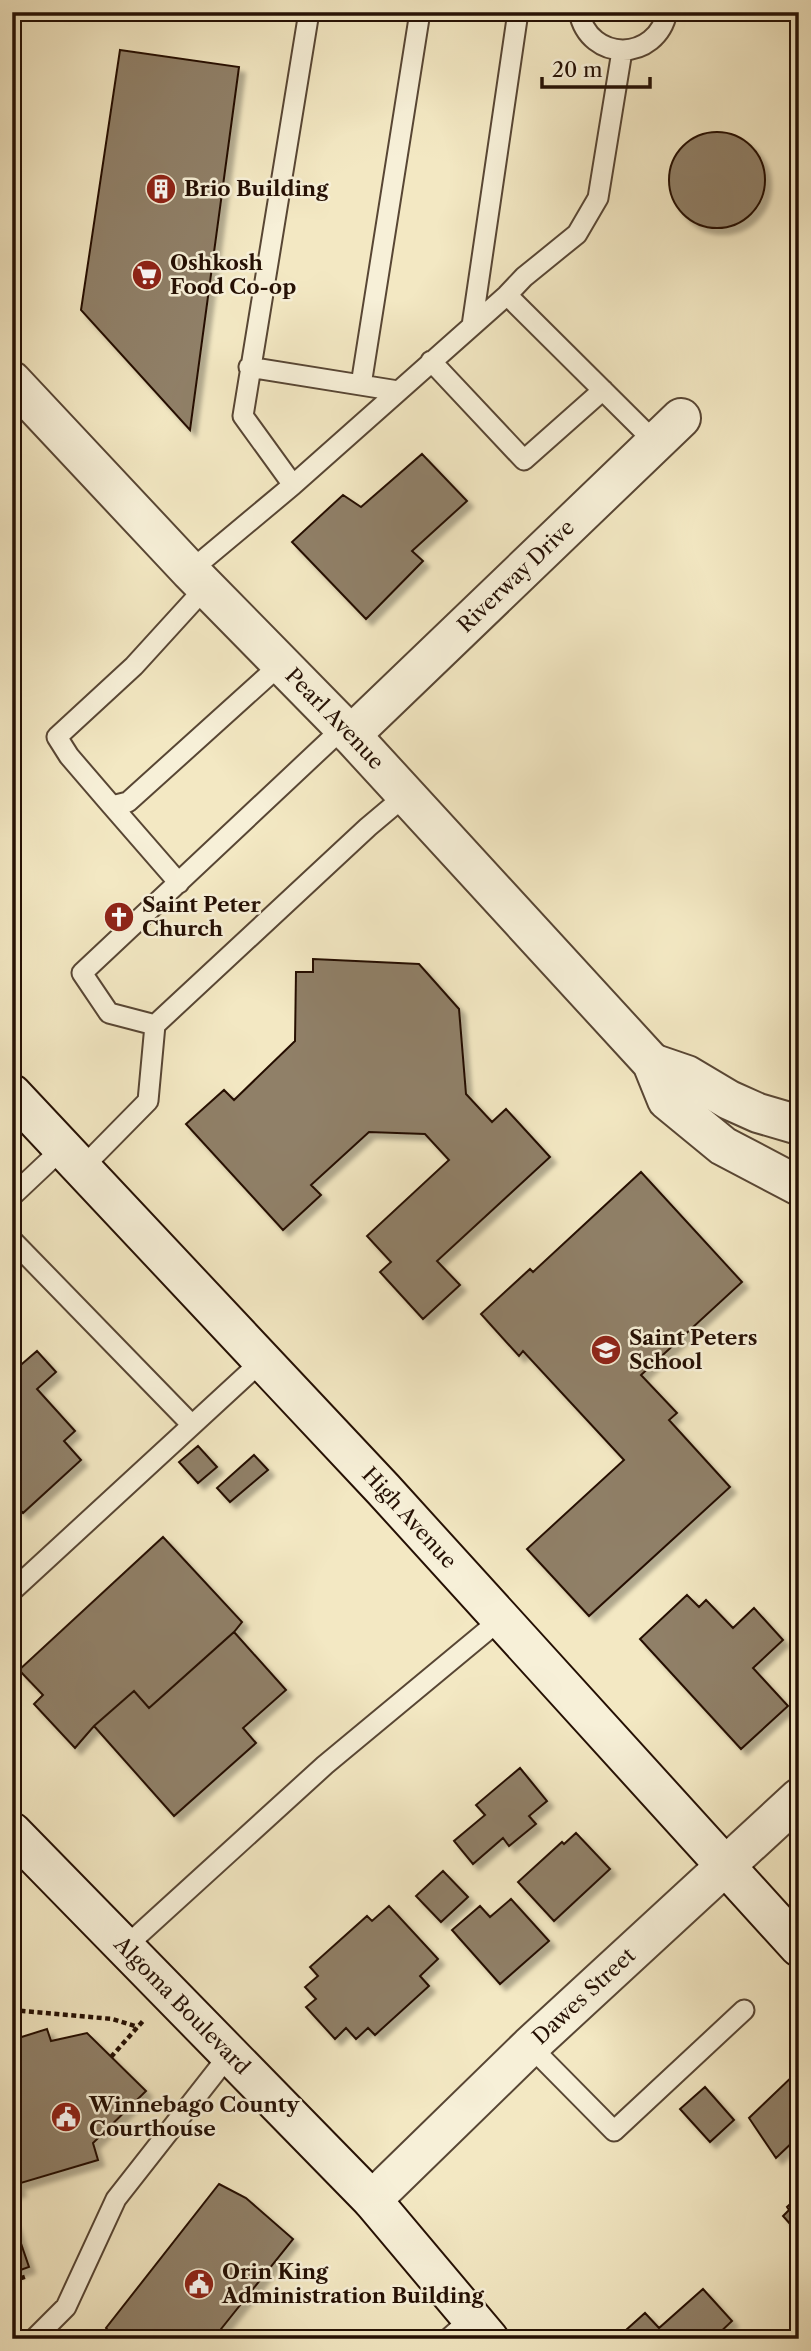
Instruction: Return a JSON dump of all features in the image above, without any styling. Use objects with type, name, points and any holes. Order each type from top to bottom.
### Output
[{"type":"street","name":"Pearl Avenue","points":[[12,381],[198,579],[347,731],[652,1063],[667,1100],[723,1146],[799,1186]]},
{"type":"street","name":"Riverway Drive","points":[[347,731],[668,430]]},
{"type":"street","name":"Pearl Avenue","points":[[652,1063],[687,1075],[729,1100],[758,1113],[799,1125]]},
{"type":"street","name":"High Avenue","points":[[12,1094],[263,1360],[799,1947]]},
{"type":"street","name":"Dawes Street","points":[[372,2200],[530,2046],[799,1798]]},
{"type":"street","name":"Algoma Boulevard","points":[[12,1832],[372,2200],[469,2332]]},
{"type":"lane","points":[[293,485],[243,416],[309,12]]},
{"type":"lane","points":[[361,386],[420,12]]},
{"type":"lane","points":[[472,326],[518,12]]},
{"type":"lane","points":[[579,12],[587,33],[596,42],[622,51],[648,43],[658,33],[667,12]]},
{"type":"lane","points":[[179,883],[69,756],[57,737],[134,666],[198,579],[293,485],[524,277],[577,234],[598,198],[622,51]]},
{"type":"lane","points":[[507,295],[603,390],[668,430]]},
{"type":"lane","points":[[431,361],[524,460],[603,390]]},
{"type":"lane","points":[[250,367],[398,391]]},
{"type":"lane","points":[[112,806],[128,802],[281,664]]},
{"type":"lane","points":[[155,1025],[109,1013],[82,973],[347,731]]},
{"type":"lane","points":[[12,1196],[73,1157],[148,1101],[155,1025],[406,794]]},
{"type":"lane","points":[[12,1240],[192,1425]]},
{"type":"lane","points":[[12,1591],[263,1360]]},
{"type":"lane","points":[[124,1948],[325,1765],[501,1619]]},
{"type":"lane","points":[[530,2046],[614,2132],[744,2010]]},
{"type":"lane","points":[[34,2339],[66,2307],[116,2199],[229,2055]]},
{"type":"path","points":[[12,2010],[112,2019],[138,2026]]},
{"type":"path","points":[[111,2057],[144,2021]]},
{"type":"path","points":[[12,2281],[28,2276]]},
{"type":"building","name":"Brio Building","points":[[120,50],[239,67],[190,430],[81,310]]},
{"type":"building","points":[[717,132],[735,136],[751,146],[761,162],[765,180],[761,198],[751,214],[735,224],[717,228],[699,224],[683,214],[673,198],[669,180],[673,162],[683,146],[699,136]]},
{"type":"building","points":[[422,454],[467,501],[412,551],[423,561],[366,619],[292,542],[343,495],[361,507]]},
{"type":"building","points":[[313,959],[419,964],[459,1009],[466,1094],[492,1122],[506,1109],[550,1157],[437,1261],[460,1285],[423,1319],[380,1272],[391,1262],[367,1236],[449,1160],[425,1134],[369,1132],[311,1185],[321,1195],[283,1230],[186,1124],[224,1090],[234,1100],[295,1041],[296,972],[313,972]]},
{"type":"building","points":[[641,1172],[742,1282],[641,1375],[677,1413],[669,1420],[730,1487],[589,1616],[527,1549],[624,1460],[523,1351],[519,1356],[481,1314],[530,1269],[533,1272]]},
{"type":"building","points":[[37,1351],[56,1372],[37,1389],[75,1431],[64,1441],[81,1460],[23,1513],[12,1502],[12,1367],[15,1370]]},
{"type":"building","points":[[198,1446],[217,1467],[198,1483],[179,1462]]},
{"type":"building","points":[[254,1455],[268,1470],[230,1502],[217,1488]]},
{"type":"building","points":[[163,1537],[242,1622],[149,1708],[134,1691],[94,1726],[75,1748],[34,1704],[43,1695],[19,1670]]},
{"type":"building","points":[[687,1595],[699,1607],[706,1600],[733,1628],[754,1608],[783,1640],[753,1668],[788,1706],[741,1749],[640,1639]]},
{"type":"building","points":[[234,1632],[286,1690],[243,1728],[256,1743],[174,1816],[94,1726],[134,1691],[149,1708]]},
{"type":"building","points":[[520,1768],[547,1801],[529,1816],[536,1824],[509,1846],[503,1838],[473,1864],[454,1841],[485,1815],[476,1805]]},
{"type":"building","points":[[576,1833],[610,1869],[554,1921],[518,1882],[562,1842],[564,1844]]},
{"type":"building","points":[[443,1871],[468,1897],[441,1922],[416,1896]]},
{"type":"building","points":[[511,1899],[549,1941],[500,1984],[452,1930],[480,1906],[490,1917]]},
{"type":"building","points":[[389,1906],[438,1959],[420,1976],[429,1986],[375,2035],[368,2028],[356,2039],[346,2028],[335,2039],[306,2007],[316,1999],[305,1987],[318,1976],[310,1967],[367,1916],[372,1921]]},
{"type":"building","name":"Winnebago County Courthouse","points":[[47,2029],[51,2041],[87,2033],[146,2091],[93,2143],[98,2160],[17,2184],[20,2190],[12,2193],[12,2040]]},
{"type":"building","points":[[799,2070],[799,2136],[776,2158],[749,2118]]},
{"type":"building","points":[[705,2087],[734,2120],[710,2142],[680,2109]]},
{"type":"building","name":"Orin King Administration Building","points":[[219,2184],[246,2198],[293,2239],[213,2339],[115,2339],[106,2328]]},
{"type":"building","points":[[799,2196],[799,2234],[783,2216],[789,2210],[787,2207]]},
{"type":"building","points":[[14,2223],[29,2267],[12,2273],[12,2224]]},
{"type":"building","points":[[703,2289],[732,2321],[713,2339],[616,2339],[645,2313],[659,2328]]},
{"type":"place","name":"Brio Building","points":[[161,189]]},
{"type":"place","name":"Oshkosh Food Co-op","points":[[147,275]]},
{"type":"place","name":"Saint Peter Church","points":[[119,917]]},
{"type":"place","name":"Saint Peters School","points":[[606,1350]]},
{"type":"place","name":"Winnebago County Courthouse","points":[[66,2117]]},
{"type":"place","name":"Orin King Administration Building","points":[[199,2284]]}]
